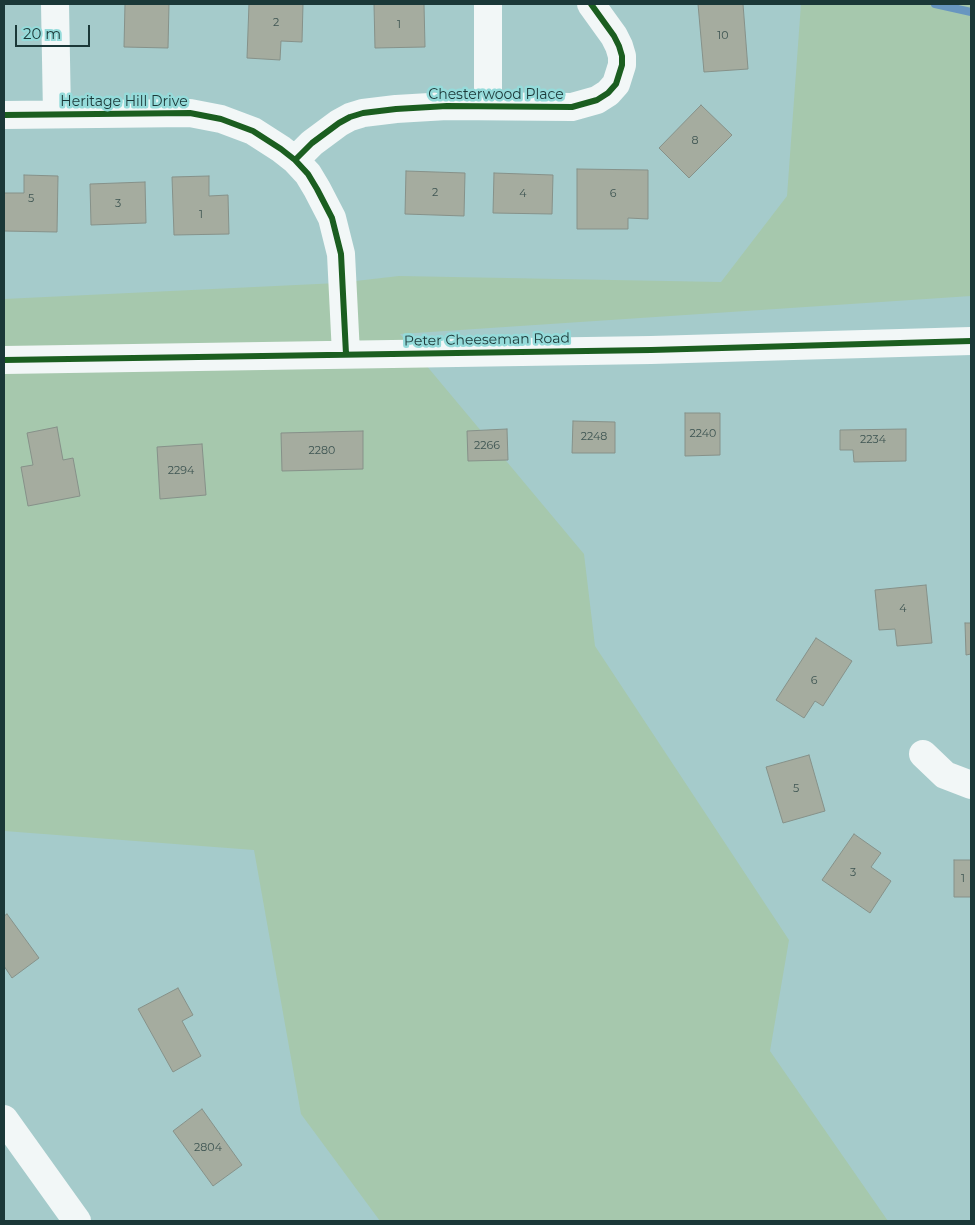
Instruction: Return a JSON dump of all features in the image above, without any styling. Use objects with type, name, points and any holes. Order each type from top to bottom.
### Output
[{"type":"street","points":[[55,4],[57,114]]},
{"type":"street","name":"Chesterwood Place","points":[[488,4],[488,106]]},
{"type":"street","name":"Chesterwood Place","points":[[295,160],[331,128],[350,117],[363,113],[447,106],[572,107],[597,100],[608,93],[616,84],[622,65],[622,56],[614,36],[591,4]]},
{"type":"street","name":"Heritage Hill Drive","points":[[4,115],[172,112],[220,119],[253,131],[281,149],[308,174],[332,218],[337,235],[342,268],[346,354]]},
{"type":"street","name":"Peter Cheeseman Road","points":[[4,360],[641,350],[971,342]]},
{"type":"street","points":[[923,754],[945,775],[971,785]]},
{"type":"street","points":[[4,1119],[77,1221]]},
{"type":"green space","points":[[801,4],[971,4],[971,296],[400,334],[584,554],[595,646],[789,940],[770,1051],[888,1221],[380,1221],[301,1114],[254,850],[4,831],[4,299],[338,283],[399,276],[721,282],[787,196]]},
{"type":"building","points":[[125,4],[169,4],[168,48],[124,47]]},
{"type":"building","points":[[249,4],[303,4],[302,42],[281,41],[280,60],[247,58]]},
{"type":"building","points":[[374,4],[424,4],[425,47],[375,48]]},
{"type":"building","points":[[698,4],[743,4],[748,69],[704,72]]},
{"type":"building","points":[[701,105],[732,135],[689,178],[659,148]]},
{"type":"building","points":[[577,169],[648,170],[648,219],[628,218],[628,229],[577,229]]},
{"type":"building","points":[[406,171],[465,173],[464,216],[405,214]]},
{"type":"building","points":[[494,173],[553,175],[552,214],[493,213]]},
{"type":"building","points":[[24,175],[58,176],[57,232],[4,231],[4,193],[24,193]]},
{"type":"building","points":[[209,176],[209,196],[228,195],[229,234],[174,235],[172,177]]},
{"type":"building","points":[[145,182],[146,223],[91,225],[90,184]]},
{"type":"building","points":[[685,413],[720,413],[720,455],[685,456]]},
{"type":"building","points":[[573,421],[615,422],[615,453],[572,453]]},
{"type":"building","points":[[57,427],[63,460],[73,458],[80,496],[28,506],[21,467],[33,465],[27,433]]},
{"type":"building","points":[[507,429],[508,460],[468,461],[467,431]]},
{"type":"building","points":[[906,429],[906,461],[854,462],[853,450],[840,450],[840,430]]},
{"type":"building","points":[[363,431],[363,469],[282,471],[281,433]]},
{"type":"building","points":[[202,444],[206,495],[160,499],[157,447]]},
{"type":"building","points":[[926,585],[932,643],[897,646],[895,629],[879,630],[875,590]]},
{"type":"building","points":[[965,623],[971,623],[971,654],[966,655]]},
{"type":"building","points":[[816,638],[852,661],[823,706],[815,701],[804,718],[776,700]]},
{"type":"building","points":[[809,755],[825,811],[783,823],[766,767]]},
{"type":"building","points":[[854,834],[881,853],[871,867],[891,881],[870,913],[822,880]]},
{"type":"building","points":[[954,860],[971,860],[971,897],[954,897]]},
{"type":"building","points":[[7,914],[39,958],[12,978],[4,966],[4,916]]},
{"type":"building","points":[[178,988],[193,1015],[182,1021],[201,1056],[173,1072],[138,1009]]},
{"type":"building","points":[[202,1109],[242,1165],[213,1186],[173,1131]]},
{"type":"waterway","points":[[935,4],[971,12]]},
{"type":"cycle path","points":[[295,160],[312,143],[339,123],[363,113],[447,106],[572,107],[597,100],[608,93],[616,84],[622,65],[622,56],[614,36],[591,4]]},
{"type":"cycle path","points":[[4,115],[190,113],[221,119],[253,131],[281,149],[308,174],[332,218],[341,254],[346,354]]},
{"type":"cycle path","points":[[4,360],[651,350],[971,341]]}]
